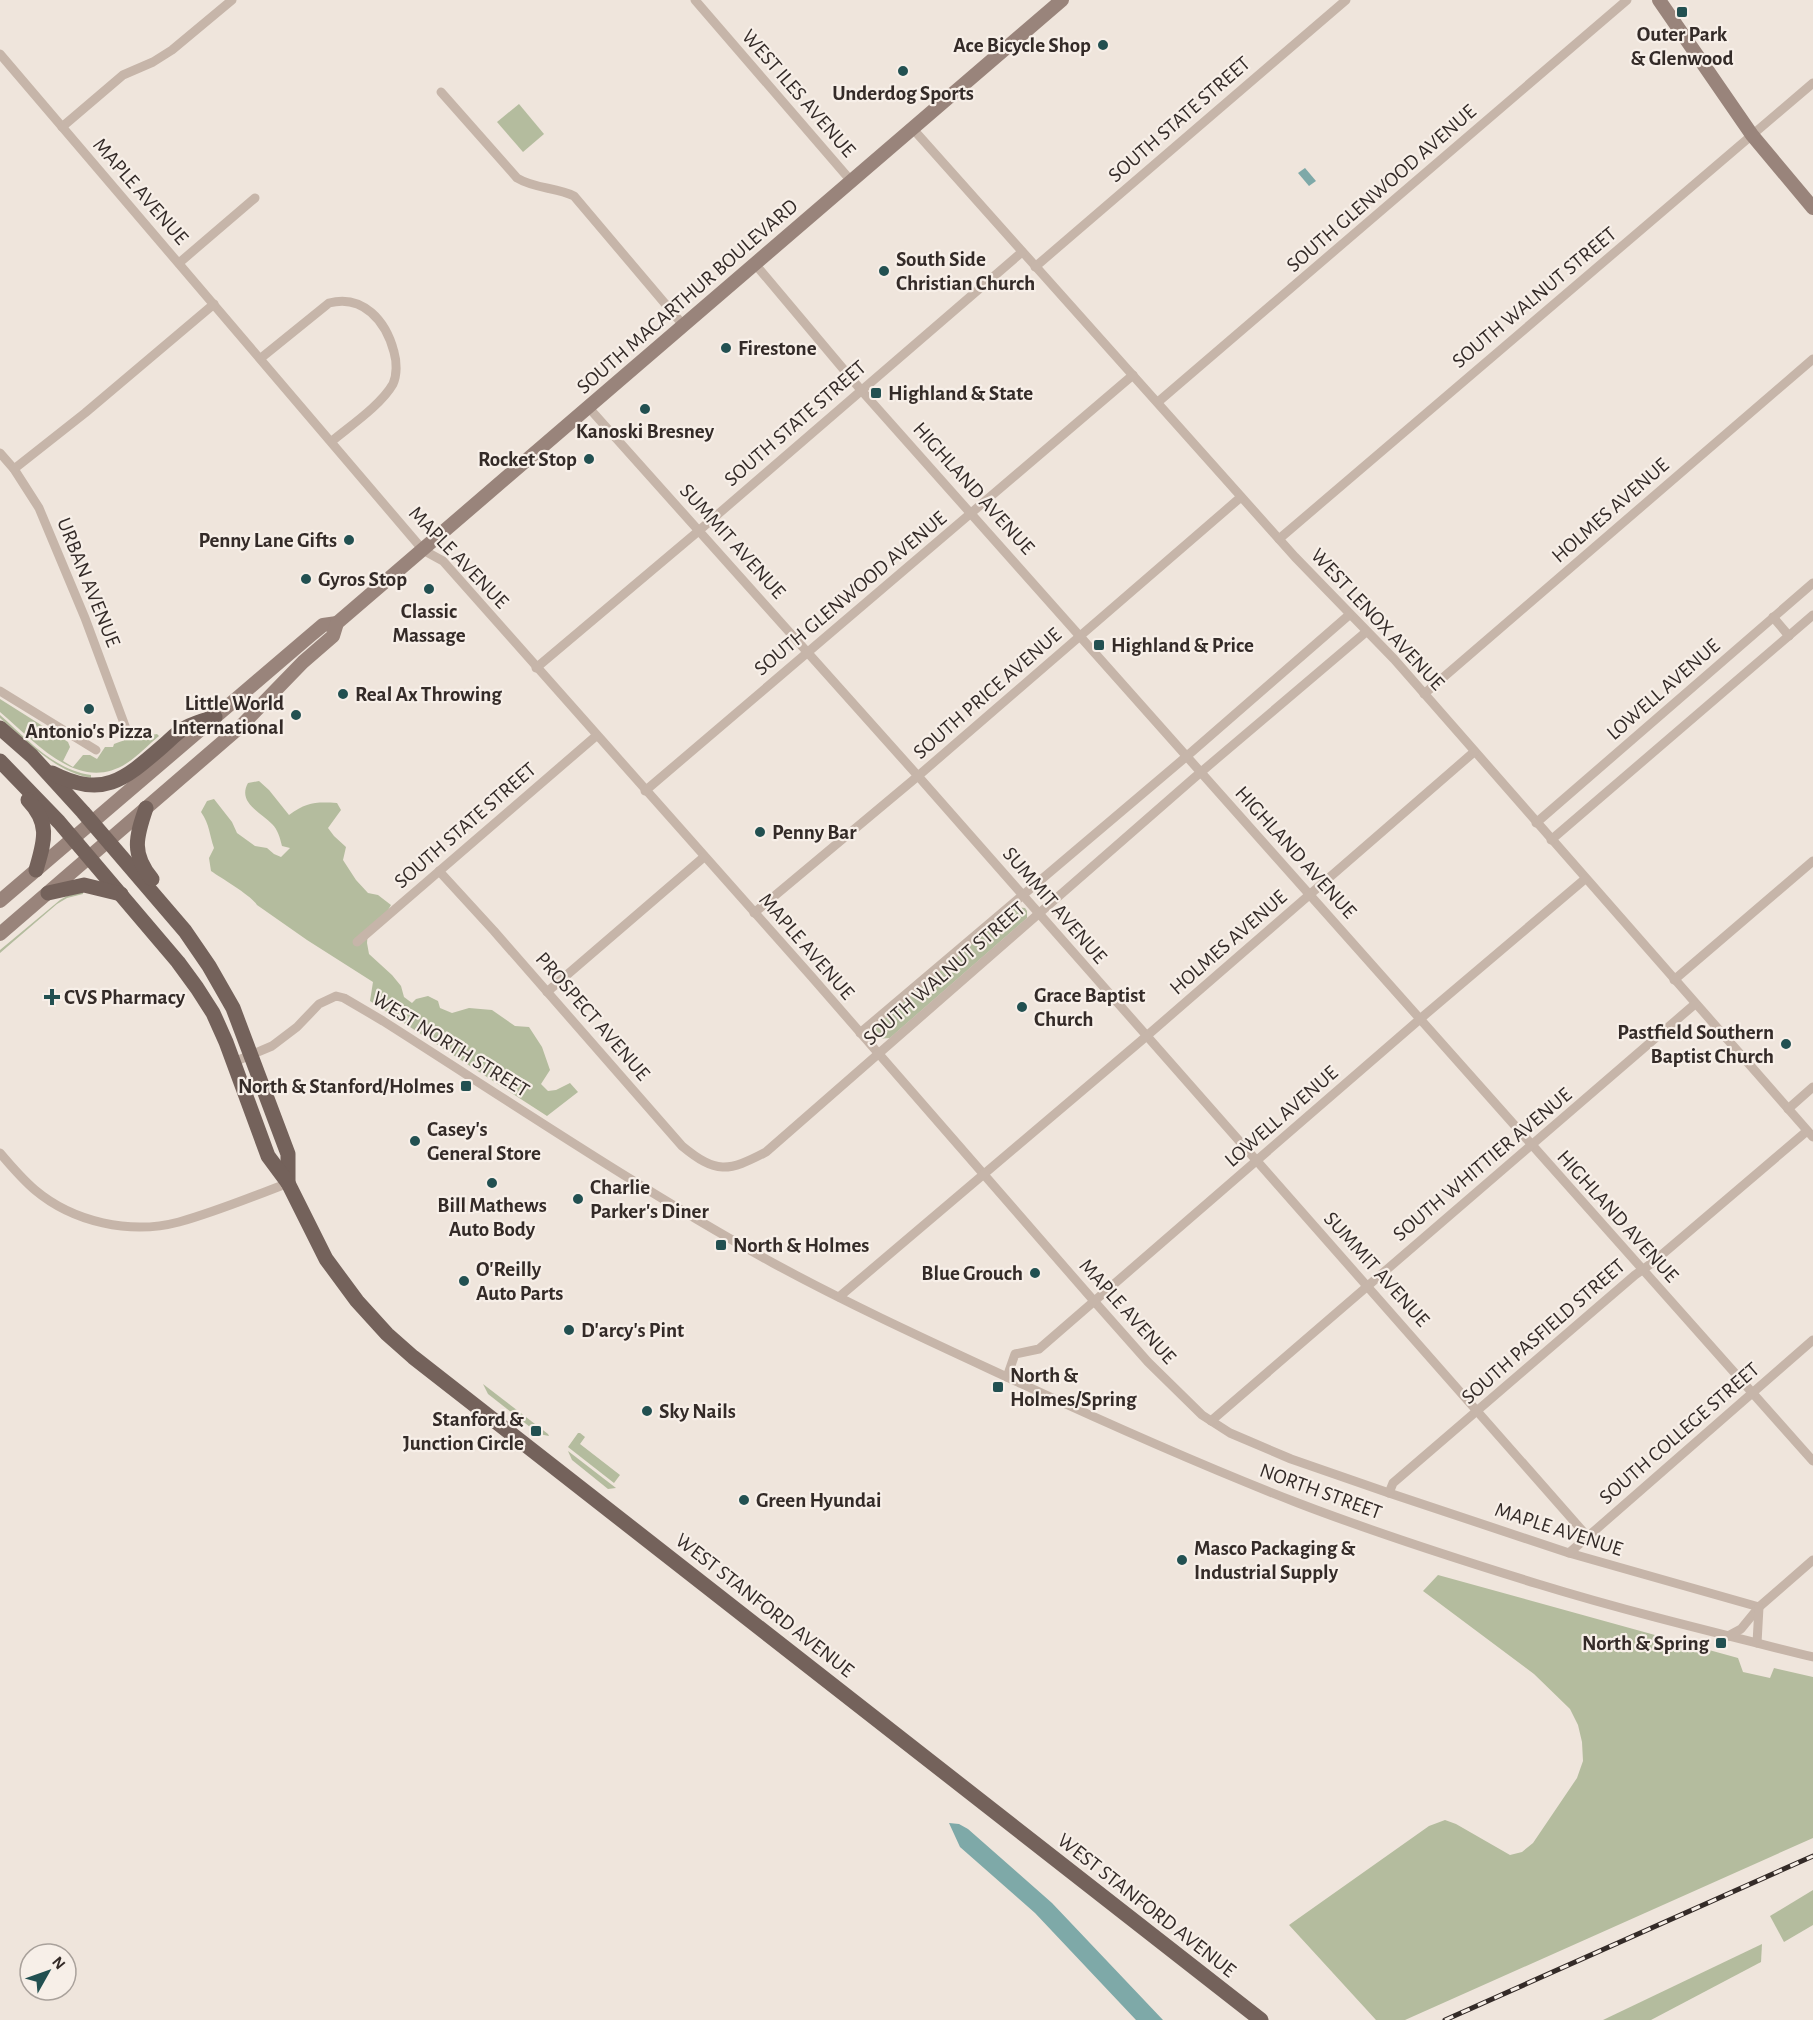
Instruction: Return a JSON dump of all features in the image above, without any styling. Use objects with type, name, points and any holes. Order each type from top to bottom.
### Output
[{"type":"main road","name":"SOUTH MACARTHUR BOULEVARD","points":[[0,901],[323,625],[337,623],[1062,0]]},
{"type":"main road","points":[[1659,0],[1752,135],[1813,208]]},
{"type":"main road","name":"SOUTH MACARTHUR BOULEVARD","points":[[0,934],[240,727],[303,662],[333,636],[337,623]]},
{"type":"main road","points":[[0,728],[52,773],[78,784],[99,785],[111,783],[136,770],[183,729],[215,717]]},
{"type":"main road","name":"WEST STANFORD AVENUE","points":[[36,759],[185,931],[220,985],[252,1055],[288,1154],[288,1183]]},
{"type":"main road","name":"WEST STANFORD AVENUE","points":[[0,761],[39,799],[73,838],[178,962],[197,988],[213,1013],[234,1062],[268,1156],[288,1183],[326,1259],[357,1301],[400,1346],[1048,1856],[1261,2020]]},
{"type":"main road","points":[[0,773],[39,813],[44,834],[36,870]]},
{"type":"main road","points":[[146,808],[136,846],[140,862],[182,914],[185,931]]},
{"type":"main road","points":[[48,893],[84,885],[121,894]]},
{"type":"street","points":[[62,127],[123,75],[153,62],[172,50],[232,0]]},
{"type":"street","name":"WEST ILES AVENUE","points":[[695,0],[852,182]]},
{"type":"street","name":"SOUTH STATE STREET","points":[[1035,267],[1346,0]]},
{"type":"street","name":"SOUTH GLENWOOD AVENUE","points":[[1158,402],[1627,0]]},
{"type":"street","name":"MAPLE AVENUE","points":[[0,54],[423,550],[443,561],[860,1033],[983,1176],[1180,1395],[1211,1421],[1230,1433],[1291,1459],[1569,1553],[1759,1607]]},
{"type":"street","name":"SOUTH WALNUT STREET","points":[[1279,539],[1813,83]]},
{"type":"street","points":[[441,92],[518,178],[525,183],[559,190],[574,196],[684,326]]},
{"type":"street","name":"WEST LENOX AVENUE","points":[[913,129],[1241,498],[1349,615],[1428,690],[1474,752],[1810,1134]]},
{"type":"street","points":[[179,263],[255,198]]},
{"type":"street","name":"SOUTH STATE STREET","points":[[537,668],[1022,252]]},
{"type":"street","name":"HIGHLAND AVENUE","points":[[755,264],[861,390],[1813,1461]]},
{"type":"street","points":[[261,358],[329,303],[354,302],[372,312],[380,321],[390,337],[394,351],[395,378],[380,401],[332,441]]},
{"type":"street","points":[[14,469],[85,413],[214,304]]},
{"type":"street","name":"HOLMES AVENUE","points":[[1428,690],[1813,359]]},
{"type":"street","name":"SOUTH GLENWOOD AVENUE","points":[[645,790],[1133,375]]},
{"type":"street","name":"SUMMIT AVENUE","points":[[589,408],[918,776],[1587,1536]]},
{"type":"street","name":"URBAN AVENUE","points":[[0,453],[14,469],[39,508],[51,534],[128,734]]},
{"type":"street","name":"SOUTH PRICE AVENUE","points":[[754,913],[918,776],[1241,498]]},
{"type":"street","name":"LOWELL AVENUE","points":[[1536,823],[1813,584]]},
{"type":"street","name":"SOUTH WALNUT STREET","points":[[860,1033],[1187,756],[1349,615]]},
{"type":"street","name":"LOWELL AVENUE","points":[[1551,840],[1813,615]]},
{"type":"street","points":[[1773,617],[1789,636]]},
{"type":"street","name":"SOUTH WALNUT STREET","points":[[731,1167],[766,1152],[1366,632]]},
{"type":"street","points":[[0,691],[96,750]]},
{"type":"street","name":"SOUTH STATE STREET","points":[[357,942],[596,736]]},
{"type":"street","name":"HOLMES AVENUE","points":[[839,1297],[983,1176],[1474,752]]},
{"type":"street","points":[[547,992],[704,857]]},
{"type":"street","points":[[1674,980],[1813,861]]},
{"type":"street","name":"PROSPECT AVENUE","points":[[439,871],[682,1146],[710,1165],[731,1167]]},
{"type":"street","name":"LOWELL AVENUE","points":[[1007,1377],[1015,1354],[1039,1349],[1585,879]]},
{"type":"street","name":"WEST NORTH STREET","points":[[234,1062],[267,1049],[281,1040],[328,998],[336,996],[344,998],[638,1183],[737,1242],[839,1297]]},
{"type":"street","name":"SOUTH WHITTIER AVENUE","points":[[1211,1421],[1695,1004]]},
{"type":"street","points":[[1788,1109],[1813,1087]]},
{"type":"street","name":"SOUTH PASFIELD STREET","points":[[1389,1493],[1393,1483],[1642,1270],[1810,1134]]},
{"type":"street","points":[[0,1153],[36,1191],[53,1202],[84,1217],[114,1225],[149,1226],[179,1222],[288,1183]]},
{"type":"street","name":"NORTH STREET","points":[[839,1297],[1007,1377],[1174,1452],[1343,1519],[1614,1606],[1813,1657]]},
{"type":"street","name":"SOUTH COLLEGE STREET","points":[[1569,1553],[1813,1340]]},
{"type":"street","points":[[1728,1635],[1748,1623],[1759,1607],[1813,1560]]},
{"type":"street","points":[[1757,1643],[1759,1607]]},
{"type":"green space","points":[[519,104],[544,134],[523,152],[497,122]]},
{"type":"green space","points":[[0,699],[68,742],[70,747],[63,761],[73,767],[83,755],[90,755],[97,759],[105,747],[113,747],[114,744],[125,740],[157,734],[159,736],[127,763],[109,771],[91,772],[74,768],[42,749],[0,712]]},
{"type":"green space","points":[[0,715],[53,760],[65,767],[91,775],[91,778],[53,762],[21,737],[0,718]]},
{"type":"green space","points":[[259,781],[289,815],[312,804],[337,803],[341,810],[328,828],[346,847],[343,860],[368,893],[378,895],[391,905],[385,915],[368,931],[369,954],[401,986],[404,997],[412,1003],[416,999],[428,996],[438,1001],[440,1008],[452,1013],[469,1008],[492,1010],[515,1026],[529,1027],[542,1047],[550,1070],[541,1084],[548,1091],[570,1083],[578,1092],[547,1116],[370,1001],[373,982],[307,940],[211,871],[209,858],[214,848],[208,825],[201,812],[207,801],[214,799],[232,822],[237,833],[255,846],[267,848],[281,857],[290,848],[282,846],[274,826],[248,802],[245,790],[248,783]]},
{"type":"green space","points":[[83,892],[83,894],[67,898],[57,904],[0,953],[0,950],[60,900]]},
{"type":"green space","points":[[1015,907],[1025,908],[1027,918],[890,1038],[875,1039],[872,1031],[880,1022]]},
{"type":"green space","points":[[483,1384],[549,1436],[539,1434],[488,1394]]},
{"type":"green space","points":[[578,1433],[585,1437],[580,1444],[620,1475],[614,1483],[568,1447]]},
{"type":"green space","points":[[568,1451],[616,1488],[608,1489],[572,1460]]},
{"type":"green space","points":[[1438,1575],[1738,1658],[1743,1672],[1770,1678],[1774,1668],[1813,1677],[1813,1838],[1405,2020],[1376,2020],[1289,1925],[1429,1826],[1445,1820],[1510,1855],[1522,1852],[1533,1843],[1577,1778],[1583,1761],[1578,1725],[1570,1709],[1534,1674],[1423,1591]]},
{"type":"green space","points":[[1813,1890],[1813,1925],[1784,1942],[1770,1916]]},
{"type":"green space","points":[[1762,1944],[1761,1962],[1651,2020],[1603,2020]]},
{"type":"water","points":[[1305,168],[1316,181],[1309,186],[1298,173]]},
{"type":"water","points":[[949,1823],[959,1824],[968,1829],[1052,1903],[1163,2020],[1136,2020],[1035,1913],[960,1847]]},
{"type":"railway","points":[[1445,2020],[1813,1856]]},
{"type":"place","name":"Outer Park & Glenwood","points":[[1682,12]]},
{"type":"place","name":"Ace Bicycle Shop","points":[[1103,45]]},
{"type":"place","name":"Underdog Sports","points":[[903,71]]},
{"type":"place","name":"South Side Christian Church","points":[[884,271]]},
{"type":"place","name":"Firestone","points":[[726,348]]},
{"type":"place","name":"Highland & State","points":[[876,393]]},
{"type":"place","name":"Kanoski Bresney","points":[[645,409]]},
{"type":"place","name":"Rocket Stop","points":[[589,459]]},
{"type":"place","name":"Penny Lane Gifts","points":[[349,540]]},
{"type":"place","name":"Gyros Stop","points":[[306,579]]},
{"type":"place","name":"Classic Massage","points":[[429,589]]},
{"type":"place","name":"Highland & Price","points":[[1099,645]]},
{"type":"place","name":"Real Ax Throwing","points":[[343,694]]},
{"type":"place","name":"Antonio's Pizza","points":[[89,709]]},
{"type":"place","name":"Little World International","points":[[296,715]]},
{"type":"place","name":"Penny Bar","points":[[760,832]]},
{"type":"place","name":"CVS Pharmacy","points":[[52,997]]},
{"type":"place","name":"Grace Baptist Church","points":[[1022,1007]]},
{"type":"place","name":"Pastfield Southern Baptist Church","points":[[1786,1044]]},
{"type":"place","name":"North & Stanford/Holmes","points":[[466,1086]]},
{"type":"place","name":"Casey's General Store","points":[[415,1141]]},
{"type":"place","name":"Bill Mathews Auto Body","points":[[492,1183]]},
{"type":"place","name":"Charlie Parker's Diner","points":[[578,1199]]},
{"type":"place","name":"North & Holmes","points":[[721,1245]]},
{"type":"place","name":"Blue Grouch","points":[[1035,1273]]},
{"type":"place","name":"O'Reilly Auto Parts","points":[[464,1281]]},
{"type":"place","name":"D'arcy's Pint","points":[[569,1330]]},
{"type":"place","name":"North & Holmes/Spring","points":[[998,1387]]},
{"type":"place","name":"Sky Nails","points":[[647,1411]]},
{"type":"place","name":"Stanford & Junction Circle","points":[[536,1431]]},
{"type":"place","name":"Green Hyundai","points":[[744,1500]]},
{"type":"place","name":"Masco Packaging & Industrial Supply","points":[[1182,1560]]},
{"type":"place","name":"North & Spring","points":[[1721,1643]]}]
